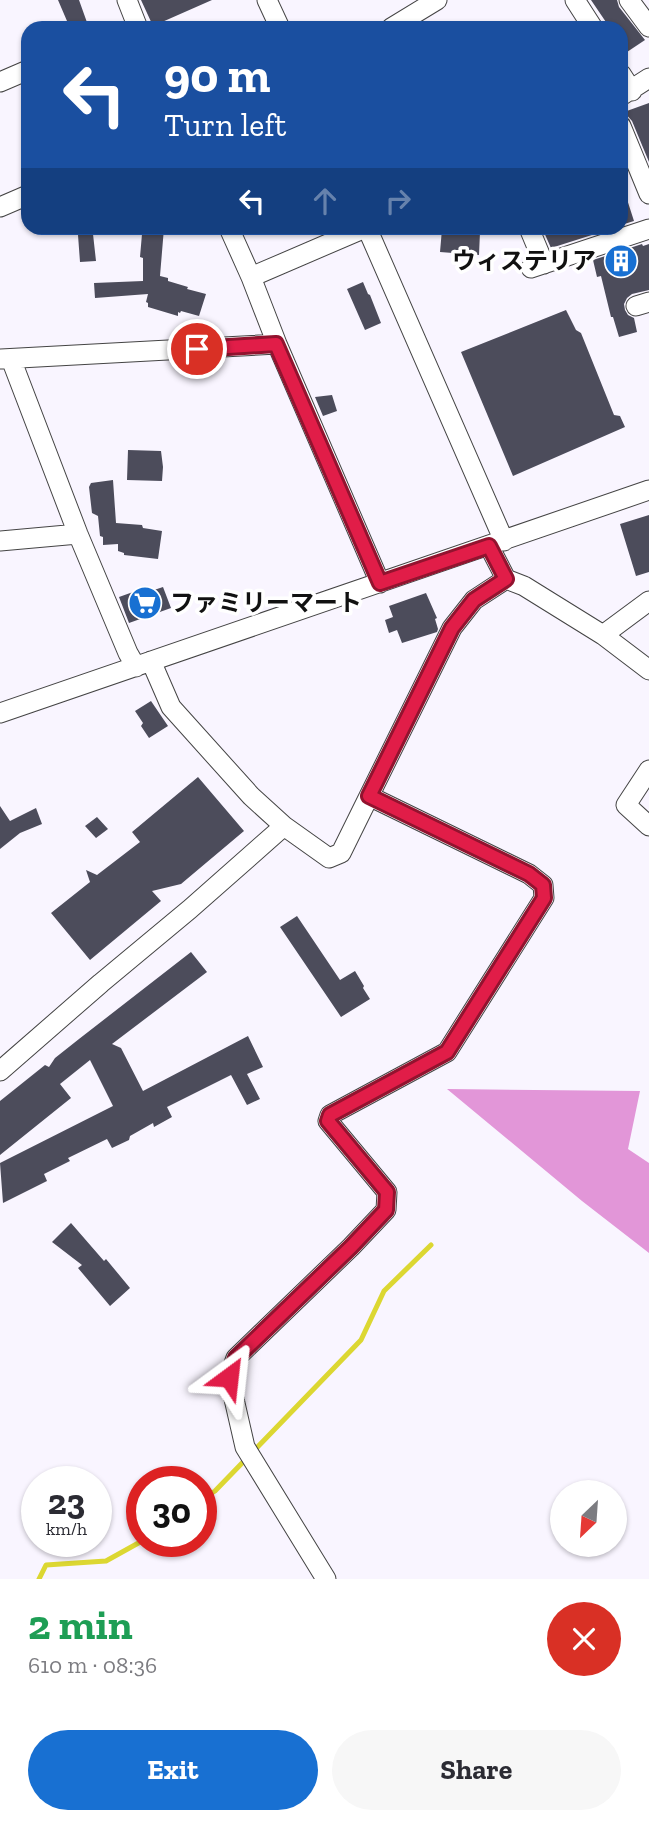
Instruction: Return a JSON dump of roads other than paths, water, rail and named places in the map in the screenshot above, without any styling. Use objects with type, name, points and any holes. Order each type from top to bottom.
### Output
[{"type":"street","points":[[127,0],[130,21]]},
{"type":"street","points":[[267,0],[276,21]]},
{"type":"street","points":[[402,21],[437,0]]},
{"type":"street","points":[[575,0],[588,21]]},
{"type":"street","points":[[629,0],[649,27]]},
{"type":"street","points":[[0,82],[21,73]]},
{"type":"street","points":[[628,93],[649,78]]},
{"type":"street","points":[[628,143],[649,194]]},
{"type":"street","points":[[0,207],[21,198]]},
{"type":"street","points":[[531,235],[538,266],[649,229]]},
{"type":"street","points":[[232,235],[276,344],[380,583]]},
{"type":"street","points":[[251,277],[350,235]]},
{"type":"street","points":[[369,235],[497,543],[506,579]]},
{"type":"street","points":[[276,344],[6,359],[128,653],[144,664],[171,707],[251,796],[284,826],[330,858],[341,853],[452,628],[474,600],[506,579]]},
{"type":"street","points":[[0,713],[649,490]]},
{"type":"street","points":[[0,541],[78,534]]},
{"type":"street","points":[[506,579],[524,586],[603,635],[649,670]]},
{"type":"street","points":[[603,635],[649,601]]},
{"type":"street","points":[[649,770],[626,805],[649,826]]},
{"type":"street","points":[[326,1579],[245,1447],[229,1377],[236,1358],[386,1210],[387,1192],[328,1121],[330,1115],[447,1052],[544,898],[543,885],[529,874],[369,796]]},
{"type":"street","points":[[0,1071],[284,826]]},
{"type":"waterway","points":[[217,1489],[361,1340],[384,1291],[431,1245]]},
{"type":"waterway","points":[[39,1579],[46,1565],[106,1561],[126,1550]]},
{"type":"place","name":"ウィステリア","points":[[621,261]]},
{"type":"place","name":"ファミリーマート","points":[[145,603]]}]
